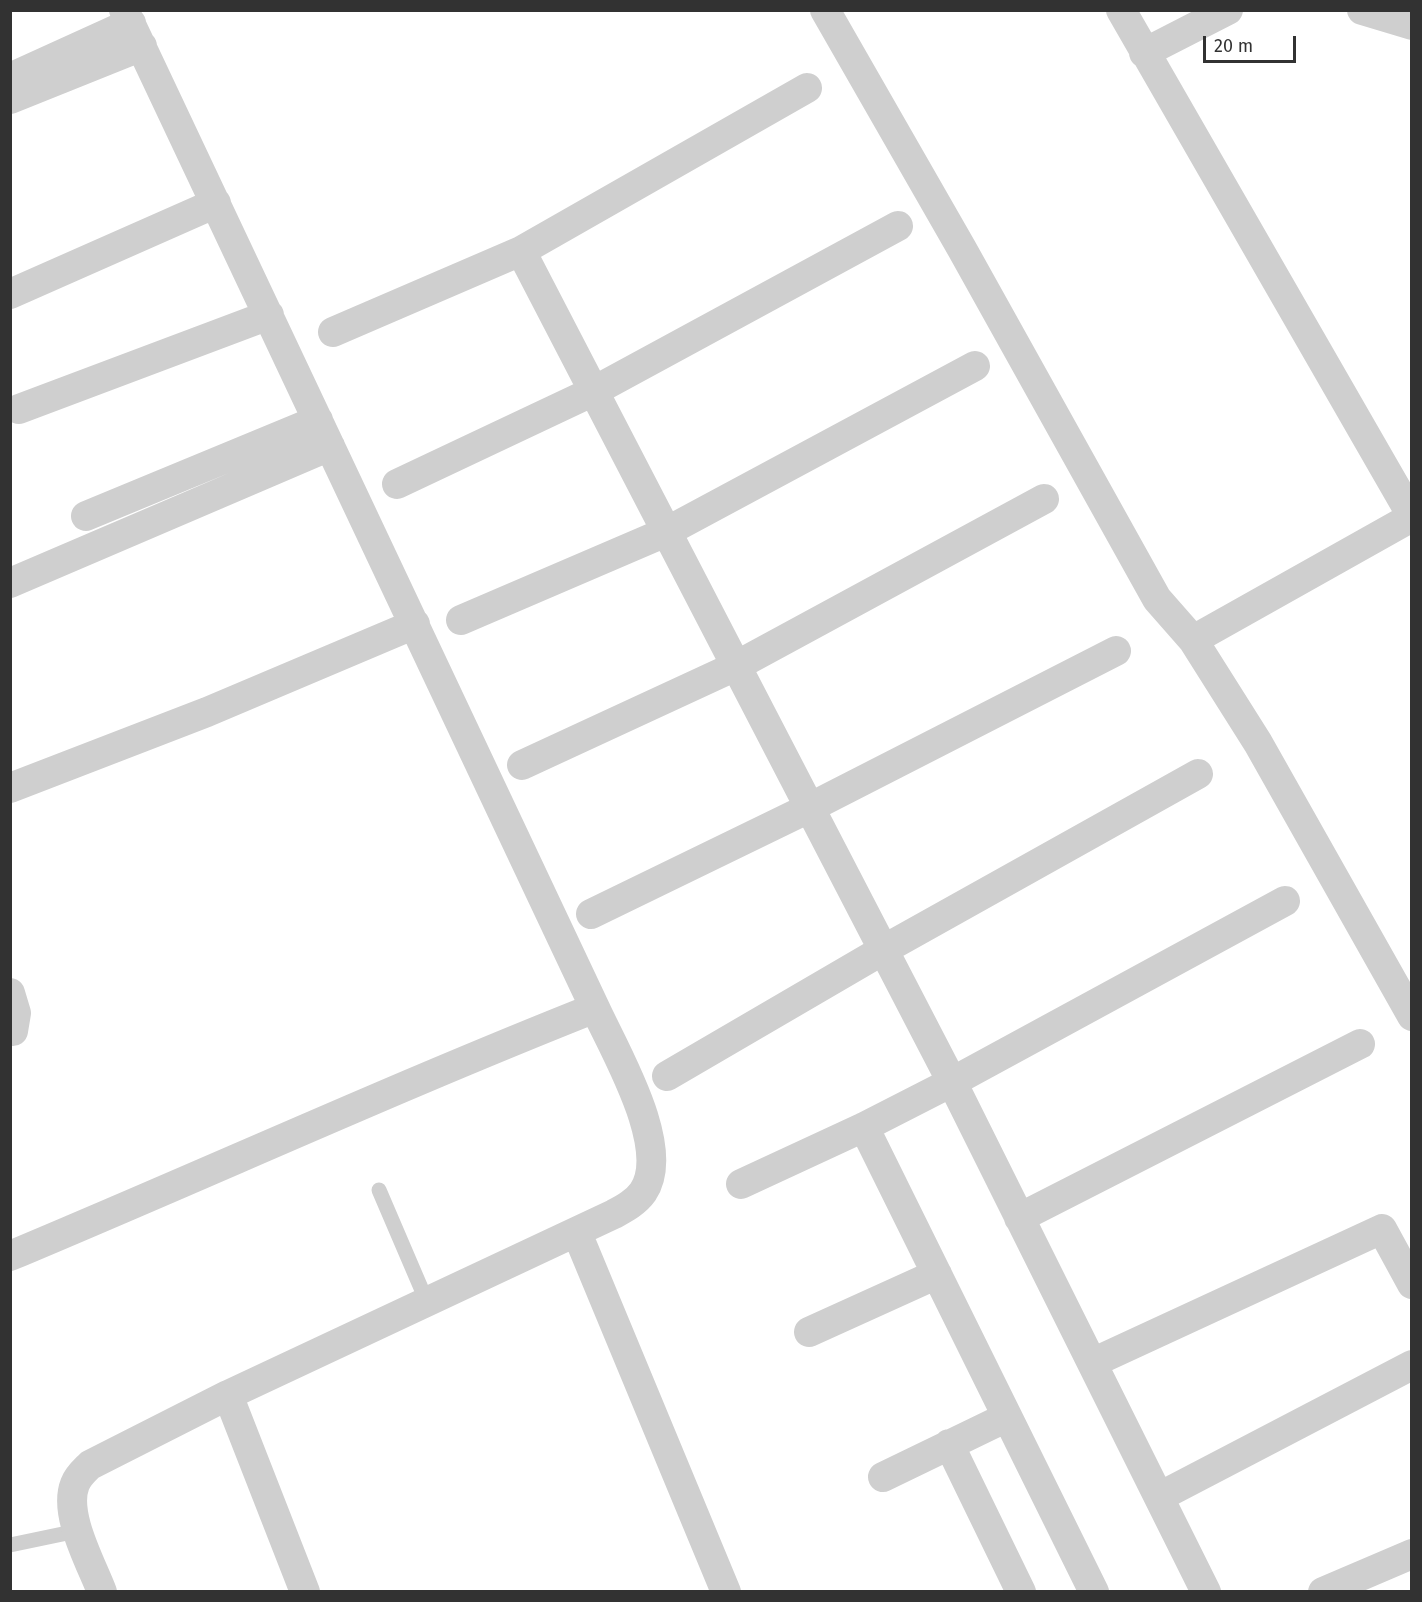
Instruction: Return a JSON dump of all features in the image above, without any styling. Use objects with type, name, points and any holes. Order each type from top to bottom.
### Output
[{"type":"street","points":[[825,10],[962,249],[1157,599],[1193,640],[1258,743],[1412,1016]]},
{"type":"street","points":[[1121,10],[1412,517],[1193,640]]},
{"type":"street","points":[[1144,53],[1228,10]]},
{"type":"street","points":[[1362,10],[1412,25]]},
{"type":"street","points":[[10,78],[132,26]]},
{"type":"street","points":[[10,99],[132,26]]},
{"type":"street","points":[[102,1592],[77,1531],[72,1506],[74,1485],[101,1457],[228,1395],[577,1233],[631,1205],[644,1191],[651,1168],[650,1137],[595,1008],[416,624],[132,26]]},
{"type":"street","points":[[333,332],[521,251],[807,88]]},
{"type":"street","points":[[10,294],[216,202]]},
{"type":"street","points":[[397,484],[594,391],[898,226]]},
{"type":"street","points":[[521,251],[952,1082],[1206,1592]]},
{"type":"street","points":[[19,409],[269,315]]},
{"type":"street","points":[[461,620],[666,532],[975,366]]},
{"type":"street","points":[[86,516],[324,433]]},
{"type":"street","points":[[10,583],[324,433]]},
{"type":"street","points":[[522,765],[736,666],[1044,500]]},
{"type":"street","points":[[10,788],[207,712],[416,624]]},
{"type":"street","points":[[591,914],[810,808],[1116,651]]},
{"type":"street","points":[[667,1076],[883,950],[1198,774]]},
{"type":"street","points":[[741,1184],[864,1127],[952,1082],[1285,902]]},
{"type":"street","points":[[10,993],[16,1013],[13,1031]]},
{"type":"street","points":[[10,1256],[178,1186],[475,1056],[595,1008]]},
{"type":"street","points":[[1019,1218],[1360,1044]]},
{"type":"street","points":[[864,1127],[1094,1592]]},
{"type":"street","points":[[1092,1363],[1382,1229],[1412,1284]]},
{"type":"street","points":[[577,1233],[726,1592]]},
{"type":"street","points":[[809,1332],[937,1274]]},
{"type":"street","points":[[1159,1497],[1412,1365]]},
{"type":"street","points":[[228,1395],[305,1592]]},
{"type":"street","points":[[883,1477],[1007,1417]]},
{"type":"street","points":[[949,1444],[1021,1592]]},
{"type":"street","points":[[1323,1592],[1412,1554]]},
{"type":"lane","points":[[380,1190],[427,1302]]},
{"type":"lane","points":[[10,1545],[77,1531]]}]
